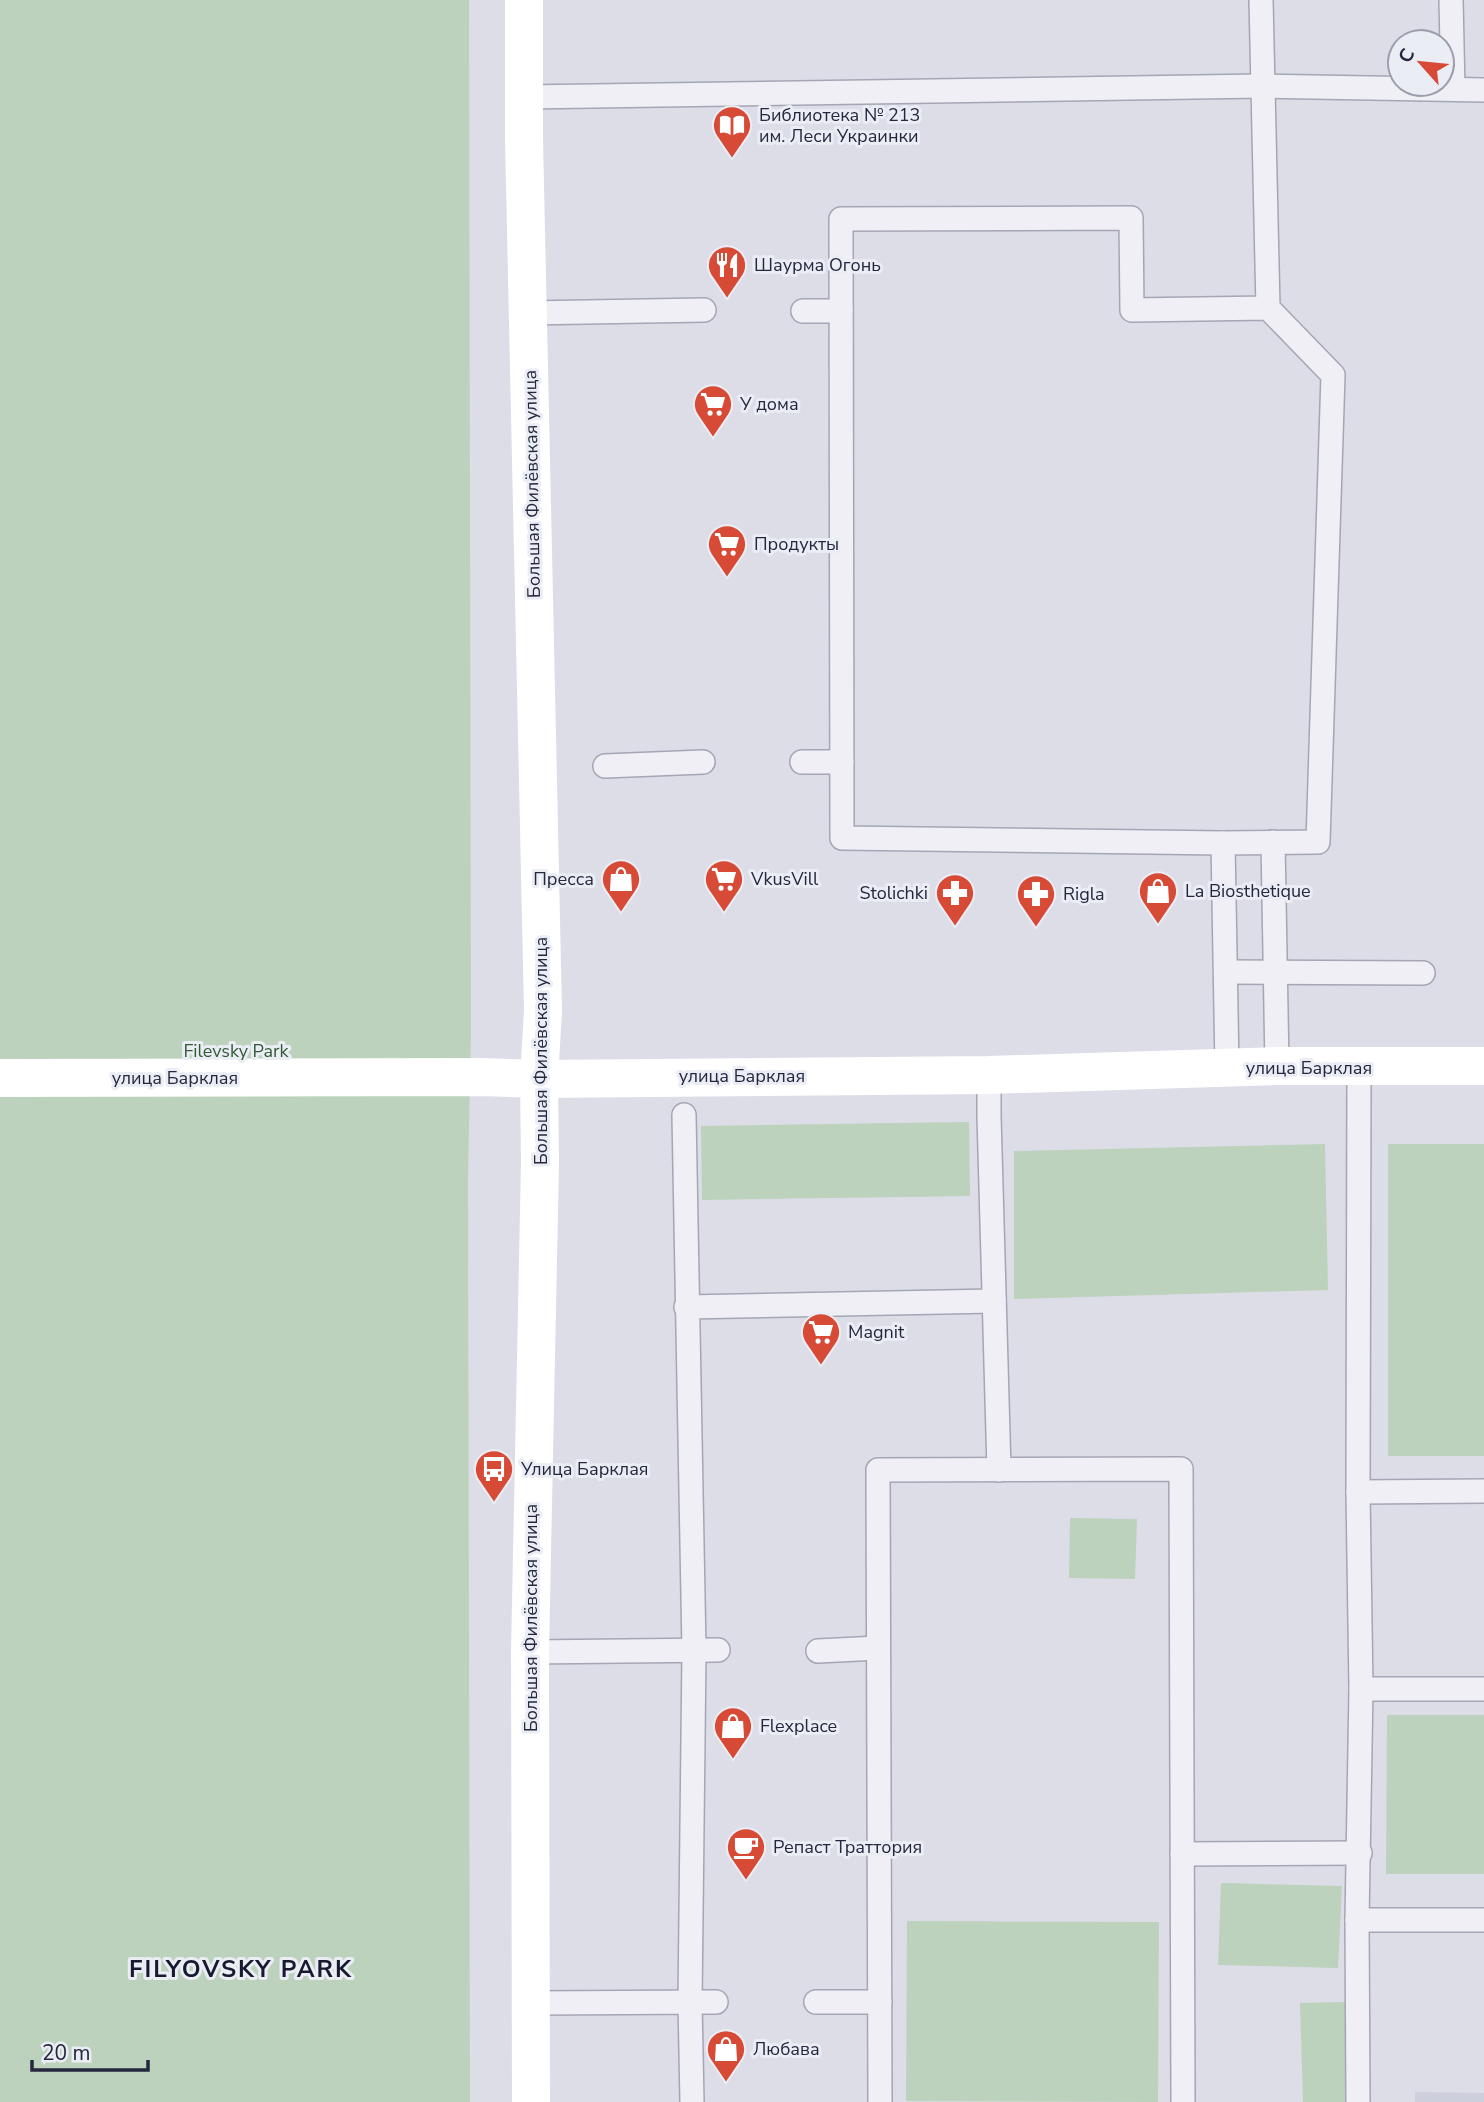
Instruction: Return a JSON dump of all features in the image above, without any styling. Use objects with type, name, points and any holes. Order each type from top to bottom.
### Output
[{"type":"main road","name":"Большая Филёвская улица","points":[[524,0],[542,998],[530,1652],[531,2102]]},
{"type":"main road","name":"улица Барклая","points":[[0,1078],[539,1079],[989,1075],[1277,1066],[1484,1066]]},
{"type":"lane","points":[[1261,0],[1268,308],[1333,375],[1318,842],[842,838],[841,219],[1131,218],[1132,310],[1268,308]]},
{"type":"lane","points":[[1451,0],[1452,28]]},
{"type":"lane","points":[[524,97],[1262,86],[1386,88]]},
{"type":"lane","points":[[1456,89],[1484,90]]},
{"type":"lane","points":[[528,313],[704,310]]},
{"type":"lane","points":[[803,311],[841,311]]},
{"type":"lane","points":[[605,766],[703,762]]},
{"type":"lane","points":[[802,762],[842,762]]},
{"type":"lane","points":[[1273,842],[1277,1066]]},
{"type":"lane","points":[[1223,843],[1227,1068]]},
{"type":"lane","points":[[1226,972],[1423,973]]},
{"type":"lane","points":[[1358,2102],[1357,1920],[1361,1689],[1358,1492],[1359,1067]]},
{"type":"lane","points":[[989,1075],[999,1470]]},
{"type":"lane","points":[[684,1115],[694,1651],[690,2002],[692,2102]]},
{"type":"lane","points":[[686,1307],[994,1301]]},
{"type":"lane","points":[[880,2102],[878,1470],[1181,1469],[1183,2102]]},
{"type":"lane","points":[[1358,1492],[1484,1491]]},
{"type":"lane","points":[[818,1651],[878,1648]]},
{"type":"lane","points":[[530,1652],[718,1650]]},
{"type":"lane","points":[[1361,1689],[1484,1689]]},
{"type":"lane","points":[[1182,1854],[1360,1853]]},
{"type":"lane","points":[[1357,1920],[1484,1920]]},
{"type":"lane","points":[[531,2004],[716,2002]]},
{"type":"lane","points":[[816,2002],[880,2002]]},
{"type":"shaded area","points":[[1415,2092],[1484,2093],[1484,2102],[1415,2102]]},
{"type":"green space","name":"Filevsky Park","points":[[0,0],[469,0],[470,2102],[0,2102]]},
{"type":"green space","points":[[969,1122],[970,1196],[702,1200],[701,1126]]},
{"type":"green space","points":[[1325,1144],[1328,1290],[1014,1299],[1014,1151]]},
{"type":"green space","points":[[1388,1144],[1484,1144],[1484,1456],[1388,1456]]},
{"type":"green space","points":[[1070,1518],[1137,1519],[1135,1579],[1069,1578]]},
{"type":"green space","points":[[1387,1715],[1484,1715],[1484,1874],[1386,1874]]},
{"type":"green space","points":[[1221,1883],[1342,1886],[1338,1968],[1218,1965]]},
{"type":"green space","points":[[907,1921],[1159,1922],[1158,2102],[906,2101]]},
{"type":"green space","points":[[1345,2002],[1346,2102],[1303,2102],[1300,2003]]},
{"type":"place","name":"Библиотека № 213 им. Леси Украинки","points":[[732,159]]},
{"type":"place","name":"Шаурма Огонь","points":[[727,299]]},
{"type":"place","name":"У дома","points":[[713,438]]},
{"type":"place","name":"Продукты","points":[[727,578]]},
{"type":"place","name":"Пресса","points":[[621,913]]},
{"type":"place","name":"VkusVill","points":[[724,913]]},
{"type":"place","name":"La Biosthetique","points":[[1158,925]]},
{"type":"place","name":"Stolichki","points":[[955,927]]},
{"type":"place","name":"Rigla","points":[[1036,928]]},
{"type":"place","name":"Magnit","points":[[821,1366]]},
{"type":"place","name":"Улица Барклая","points":[[494,1503]]},
{"type":"place","name":"Flexplace","points":[[733,1760]]},
{"type":"place","name":"Репаст Траттория","points":[[746,1881]]},
{"type":"place","name":"Любава","points":[[726,2083]]},
{"type":"district","name":"FILYOVSKY PARK","points":[[241,1969]]}]
